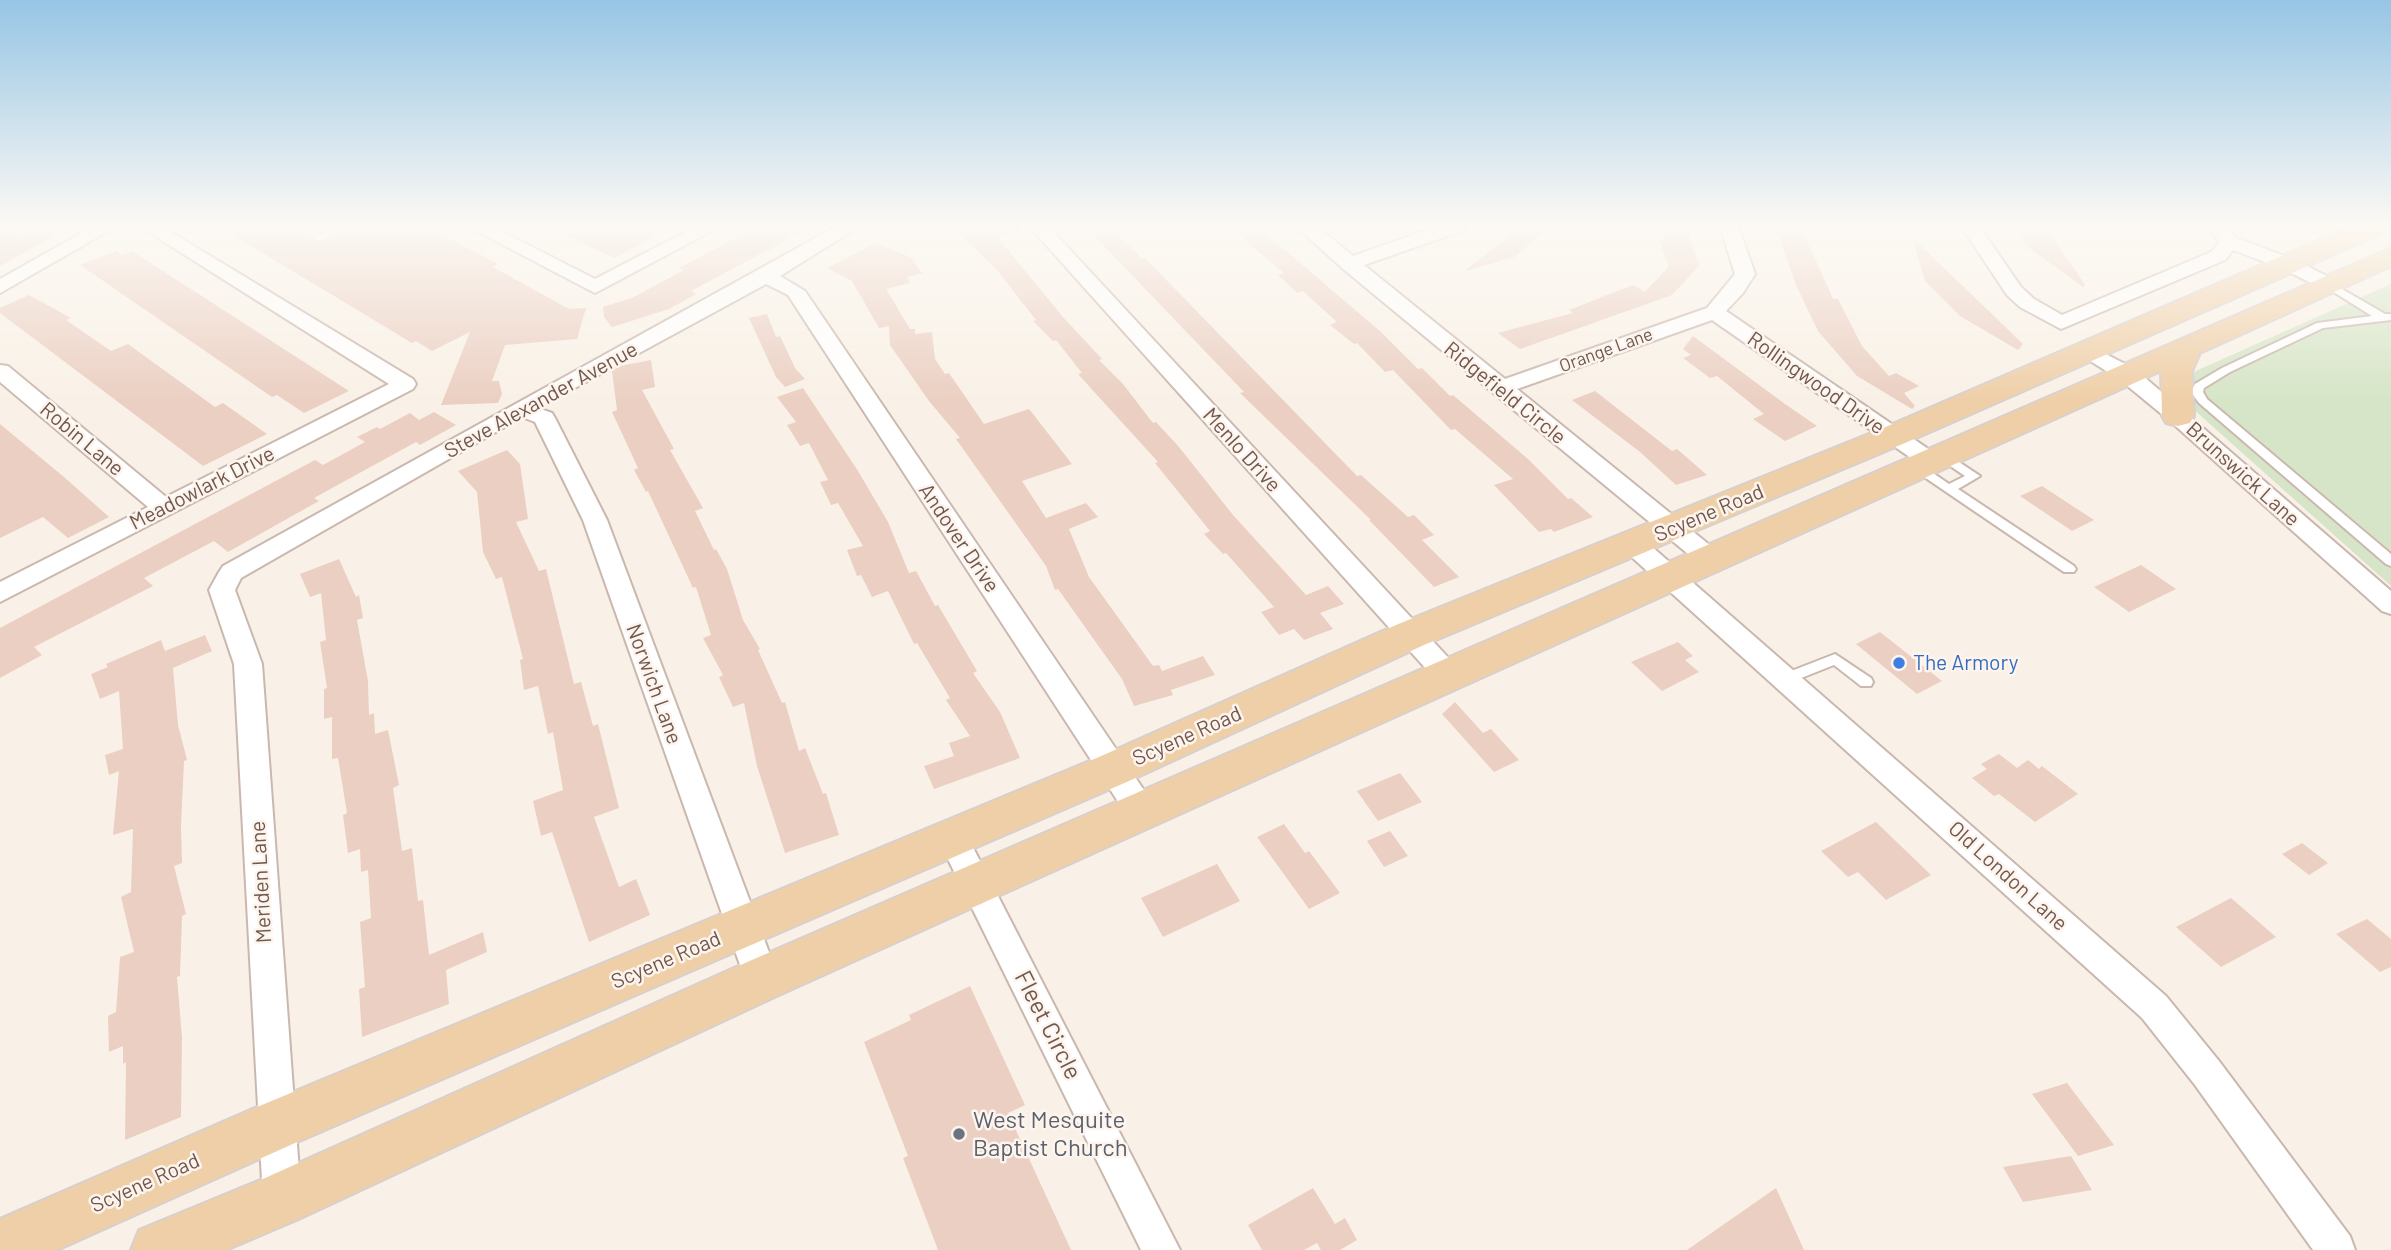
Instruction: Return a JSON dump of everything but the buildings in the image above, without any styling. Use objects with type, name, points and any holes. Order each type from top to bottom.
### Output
[{"type":"main road","name":"Scyene Road","points":[[0,1247],[276,1125],[1114,769],[1410,635],[1634,545],[1893,436],[2241,284]]},
{"type":"main road","name":"Scyene Road","points":[[159,1250],[282,1199],[762,979],[1708,557],[1935,469],[2127,374],[2327,284]]},
{"type":"main road","points":[[2178,416],[2176,371],[2187,348]]},
{"type":"street","points":[[243,284],[405,384]]},
{"type":"street","name":"Steve Alexander Avenue","points":[[232,572],[520,409],[751,284]]},
{"type":"street","name":"Andover Drive","points":[[782,284],[794,291],[1141,811]]},
{"type":"street","name":"Menlo Drive","points":[[1091,284],[1446,673]]},
{"type":"street","name":"Ridgefield Circle","points":[[1374,284],[1708,557]]},
{"type":"street","points":[[1714,312],[1739,284]]},
{"type":"street","points":[[2009,284],[2027,303],[2061,323],[2152,284]]},
{"type":"street","name":"Orange Lane","points":[[1499,388],[1714,312]]},
{"type":"street","name":"Rollingwood Drive","points":[[1714,312],[1893,436],[1935,469]]},
{"type":"street","name":"Brunswick Lane","points":[[2088,351],[2127,374],[2178,416],[2389,602]]},
{"type":"street","name":"Robin Lane","points":[[0,371],[163,507]]},
{"type":"street","name":"Meadowlark Drive","points":[[0,593],[405,384]]},
{"type":"street","name":"Norwich Lane","points":[[520,409],[544,418],[595,520],[762,979]]},
{"type":"street","name":"Old London Lane","points":[[1634,545],[2154,1007],[2207,1073],[2336,1250]]},
{"type":"street","name":"Meriden Lane","points":[[232,572],[222,590],[248,664],[282,1199]]},
{"type":"street","name":"Fleet Circle","points":[[952,837],[1161,1250]]},
{"type":"lane","points":[[2329,284],[2387,317]]},
{"type":"lane","points":[[2387,317],[2321,326],[2226,370],[2199,386],[2197,392],[2203,401],[2391,561]]},
{"type":"lane","points":[[1935,469],[2069,569]]},
{"type":"lane","points":[[1786,679],[1835,659],[1866,682]]},
{"type":"green space","points":[[2391,284],[2391,586],[2192,408],[2189,374]]},
{"type":"place","name":"The Armory","points":[[1899,663]]},
{"type":"place","name":"West Mesquite Baptist Church","points":[[959,1134]]}]
